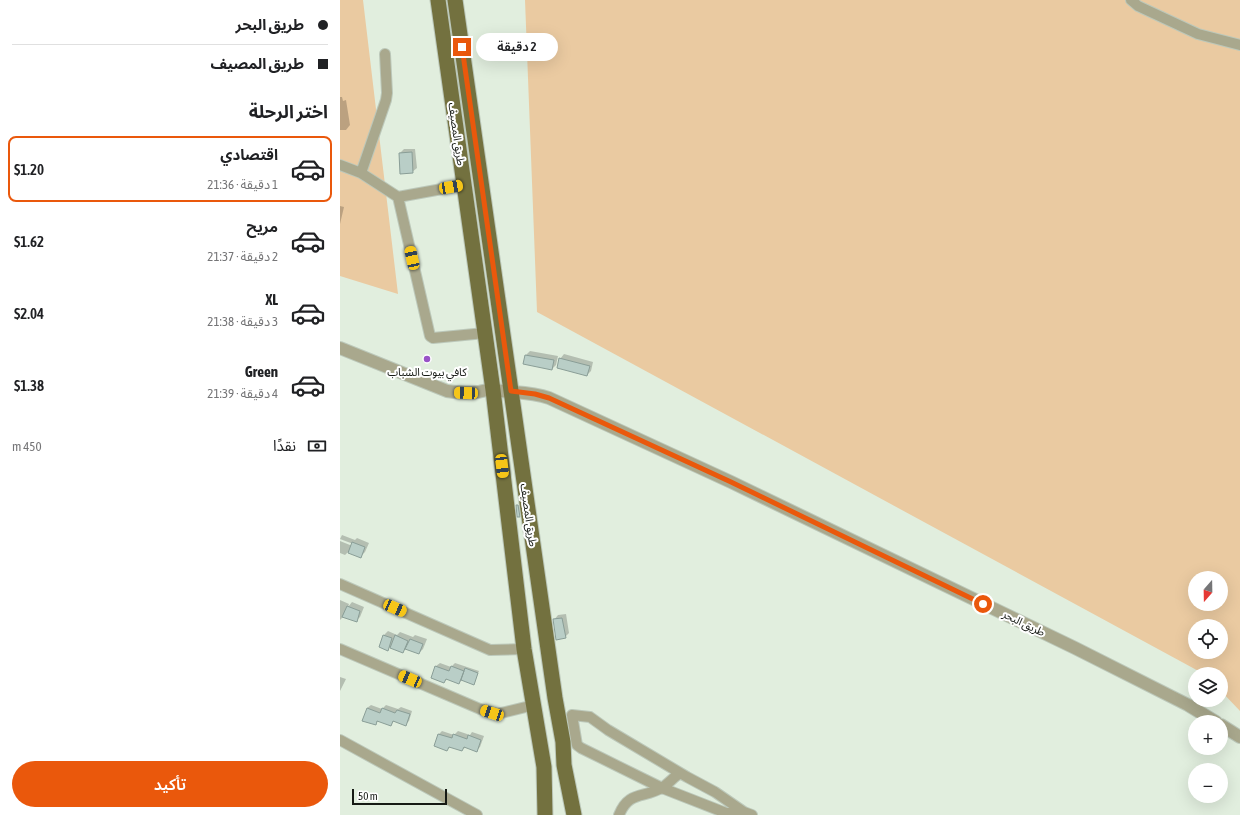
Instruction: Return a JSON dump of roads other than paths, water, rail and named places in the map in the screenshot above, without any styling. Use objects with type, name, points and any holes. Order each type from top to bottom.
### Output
[{"type":"main road","name":"طريق المصيف","points":[[438,0],[493,390],[524,649],[544,767],[545,815]]},
{"type":"main road","name":"طريق المصيف","points":[[455,0],[555,698],[563,742],[564,765],[574,815]]},
{"type":"main road","points":[[540,744],[563,742]]},
{"type":"main road","points":[[544,767],[564,765]]},
{"type":"street","points":[[1131,0],[1138,6],[1198,34],[1240,46]]},
{"type":"street","points":[[361,173],[386,100],[385,54]]},
{"type":"street","points":[[340,165],[361,173],[398,197],[464,185]]},
{"type":"street","points":[[398,197],[430,336],[433,338],[485,333]]},
{"type":"street","name":"طريق البحر","points":[[340,348],[447,391],[466,393],[493,390],[498,392],[511,391],[535,394],[549,398],[731,482],[1075,648],[1188,705],[1204,715]]},
{"type":"street","points":[[340,584],[490,650],[524,649]]},
{"type":"street","points":[[340,649],[492,713],[497,714],[534,705]]},
{"type":"street","points":[[572,715],[590,717],[608,730],[715,792],[748,814],[726,812],[662,788],[579,746],[576,742],[572,715]]},
{"type":"street","points":[[1228,729],[1240,737]]},
{"type":"street","points":[[340,740],[477,815]]},
{"type":"street","points":[[619,815],[622,807],[627,801],[662,788],[680,773]]},
{"type":"place","name":"كافي بيوت الشباب","points":[[427,359]]}]
